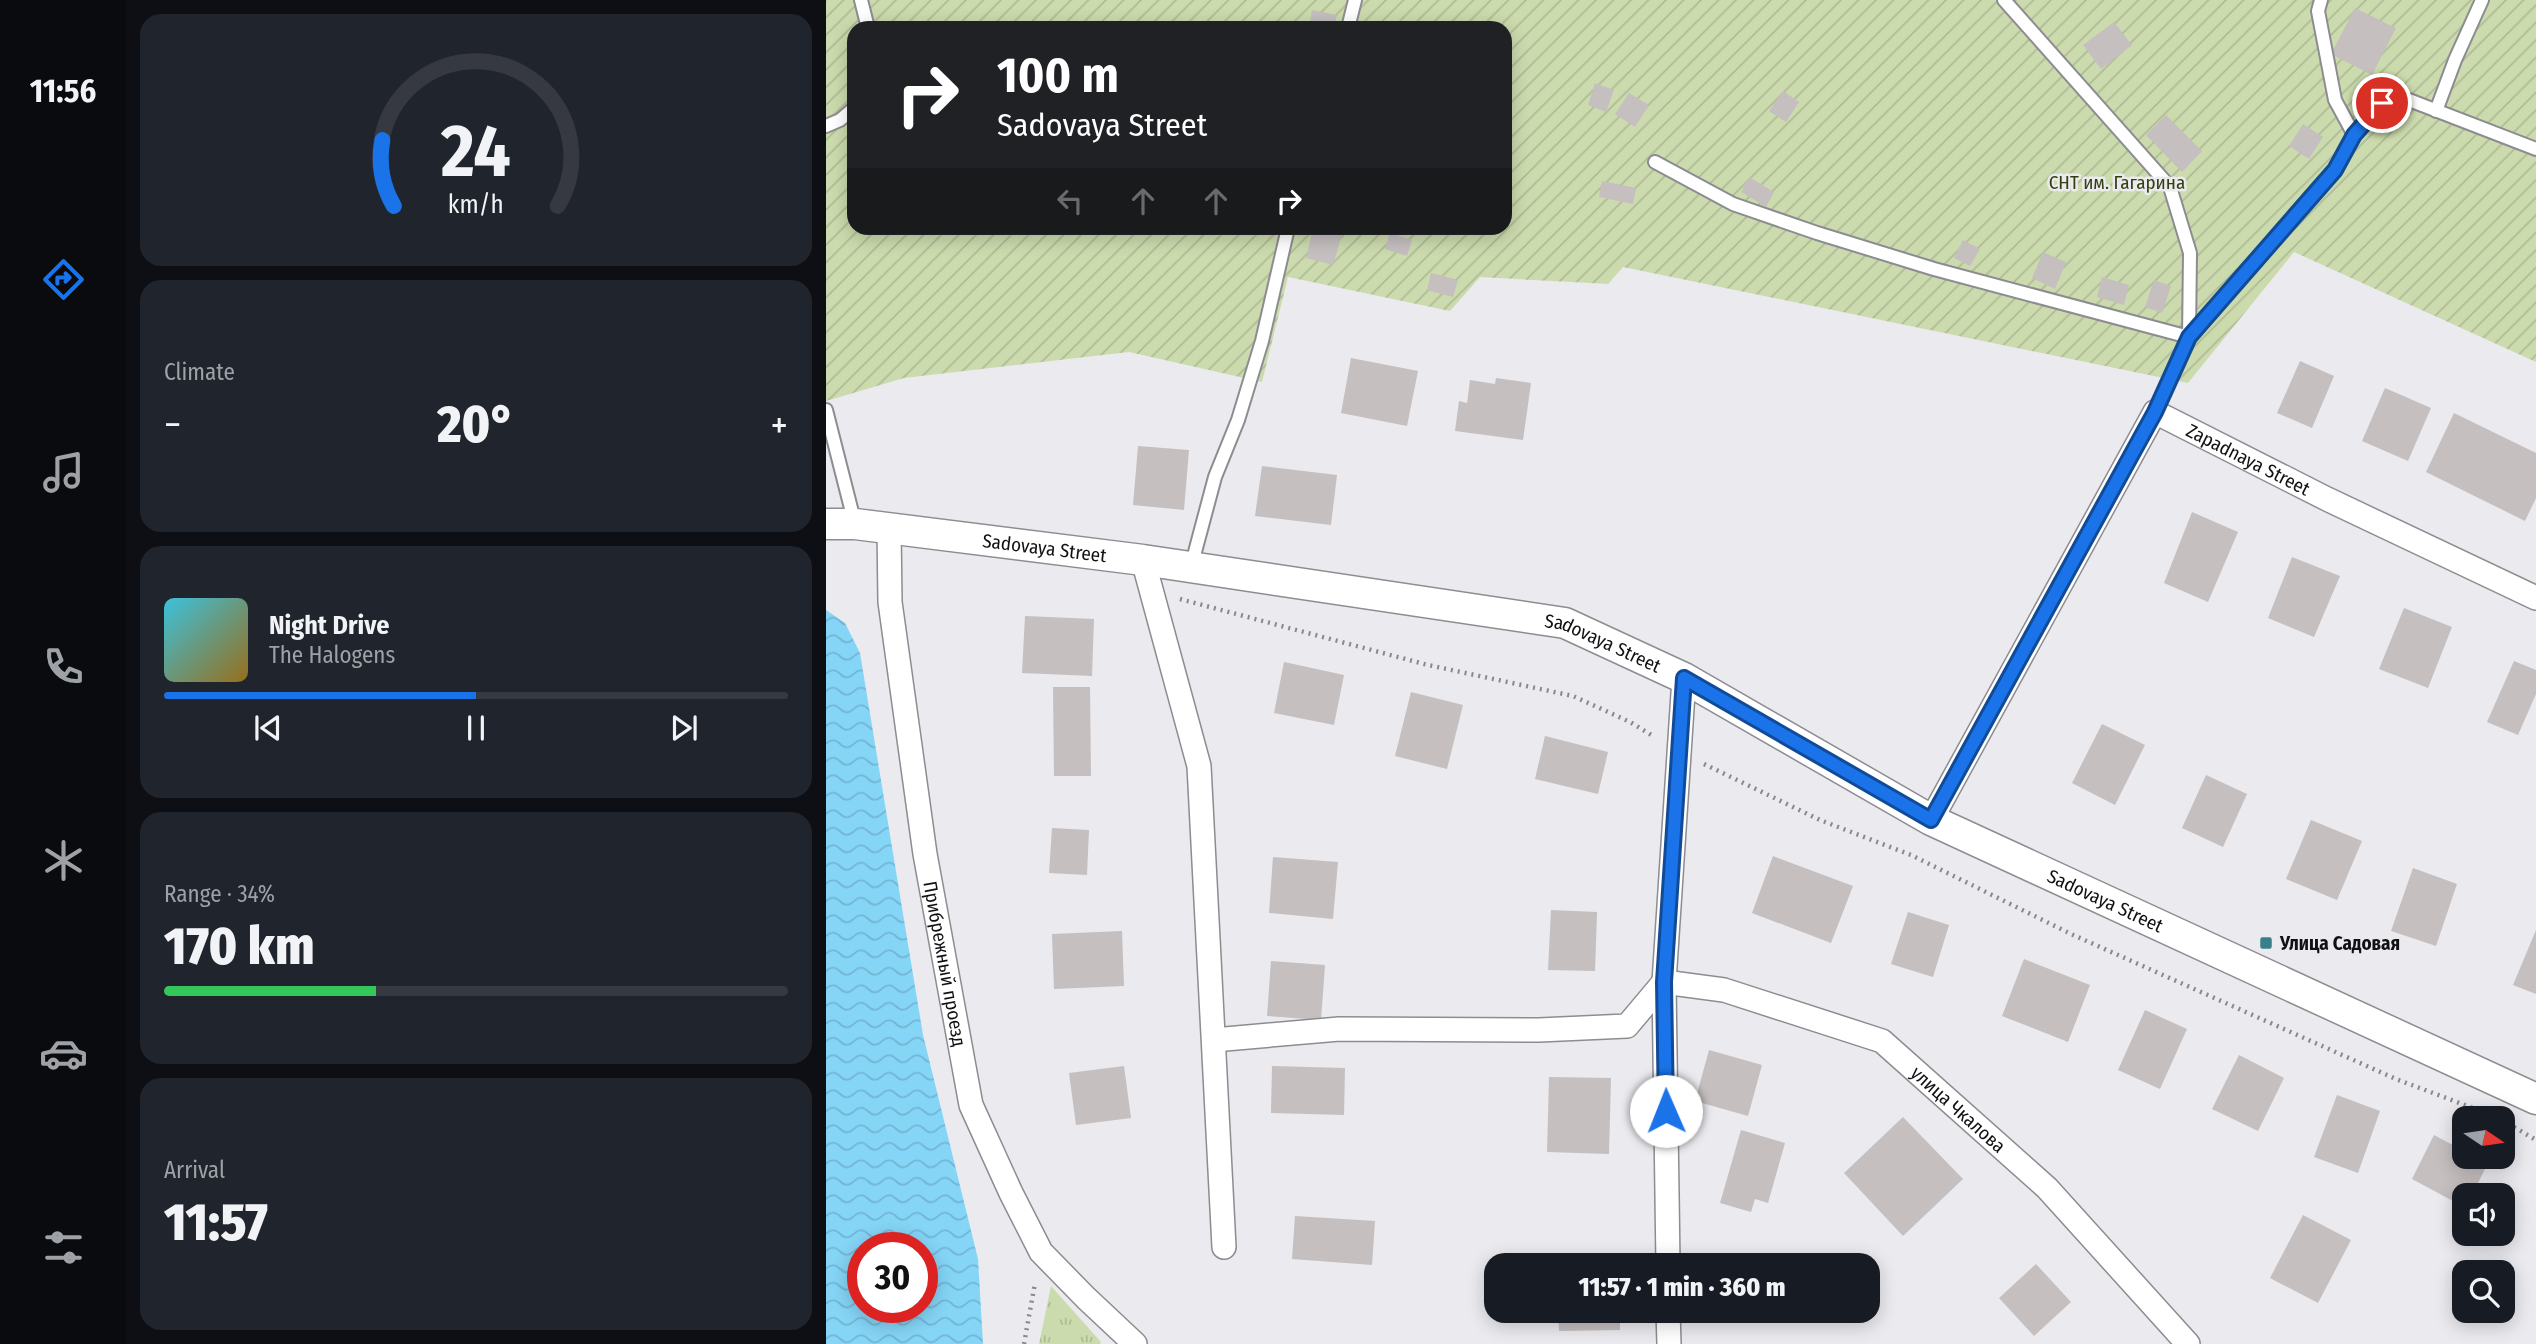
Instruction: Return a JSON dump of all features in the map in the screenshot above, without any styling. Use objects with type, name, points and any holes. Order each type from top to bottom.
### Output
[{"type":"street","name":"Zapadnaya Street","points":[[2155,412],[2327,499],[2536,598]]},
{"type":"street","points":[[1931,820],[2155,412]]},
{"type":"street","name":"Sadovaya Street","points":[[841,524],[1143,560],[1564,623],[1684,678],[1931,820],[2536,1098]]},
{"type":"street","name":"Прибрежный проезд","points":[[889,529],[890,602],[925,854],[971,1105],[1041,1252],[1135,1344]]},
{"type":"street","points":[[1143,560],[1199,766],[1224,1247]]},
{"type":"street","points":[[1668,1253],[1664,982],[1684,678]]},
{"type":"street","points":[[1214,1040],[1339,1029],[1539,1030],[1627,1026],[1664,982]]},
{"type":"street","name":"улица Чкалова","points":[[1664,982],[1724,990],[1882,1041],[2047,1188],[2188,1344]]},
{"type":"street","points":[[1668,1323],[1669,1344]]},
{"type":"lane","points":[[861,0],[866,21]]},
{"type":"lane","points":[[1350,21],[1355,0]]},
{"type":"lane","points":[[2004,0],[2170,187],[2190,253],[2189,337]]},
{"type":"lane","points":[[2321,0],[2318,11],[2335,100],[2354,135]]},
{"type":"lane","points":[[2436,111],[2482,0]]},
{"type":"lane","points":[[2155,412],[2189,337],[2335,170],[2354,135],[2382,103],[2409,100],[2536,149]]},
{"type":"lane","points":[[826,125],[847,114]]},
{"type":"lane","points":[[1655,162],[1733,204],[1817,233],[1934,269],[2189,337]]},
{"type":"lane","points":[[1191,568],[1215,477],[1238,420],[1262,341],[1286,235]]},
{"type":"lane","points":[[826,410],[841,524]]},
{"type":"path","points":[[2515,1128],[2536,1140]]},
{"type":"path","points":[[1024,1344],[1041,1252]]},
{"type":"green space","name":"СНТ им. Гагарина","points":[[826,0],[2536,0],[2536,362],[2294,252],[2188,383],[1623,267],[1608,284],[1480,277],[1450,311],[1288,277],[1262,382],[1129,352],[904,378],[826,401]]},
{"type":"green space","points":[[1051,1286],[1101,1342],[1100,1344],[1039,1344]]},
{"type":"water","points":[[826,610],[845,623],[860,653],[923,1035],[978,1259],[983,1344],[826,1344]]},
{"type":"building","points":[[2355,8],[2396,28],[2372,75],[2331,54]]},
{"type":"building","points":[[1312,10],[1337,15],[1336,21],[1310,21]]},
{"type":"building","points":[[2114,22],[2132,45],[2101,69],[2083,45]]},
{"type":"building","points":[[1595,83],[1614,90],[1606,112],[1588,105]]},
{"type":"building","points":[[1783,91],[1799,102],[1786,122],[1769,111]]},
{"type":"building","points":[[1629,93],[1649,105],[1635,127],[1615,114]]},
{"type":"building","points":[[2166,115],[2202,151],[2182,172],[2146,135]]},
{"type":"building","points":[[2303,124],[2323,137],[2309,159],[2289,146]]},
{"type":"building","points":[[1749,177],[1774,192],[1766,207],[1741,192]]},
{"type":"building","points":[[1602,181],[1636,188],[1633,204],[1599,197]]},
{"type":"building","points":[[1311,235],[1342,235],[1333,265],[1306,258]]},
{"type":"building","points":[[1389,235],[1412,240],[1407,256],[1385,249]]},
{"type":"building","points":[[1963,240],[1980,249],[1970,266],[1954,258]]},
{"type":"building","points":[[2043,252],[2066,262],[2055,289],[2032,278]]},
{"type":"building","points":[[1431,273],[1458,280],[1453,297],[1427,290]]},
{"type":"building","points":[[2102,277],[2129,285],[2124,305],[2097,297]]},
{"type":"building","points":[[2154,280],[2171,286],[2162,313],[2145,307]]},
{"type":"building","points":[[1351,358],[1418,371],[1407,426],[1341,413]]},
{"type":"building","points":[[2300,361],[2334,376],[2312,428],[2277,413]]},
{"type":"building","points":[[1496,378],[1531,383],[1523,440],[1455,431],[1459,401],[1467,403],[1470,380],[1495,384]]},
{"type":"building","points":[[2385,388],[2431,408],[2408,461],[2362,441]]},
{"type":"building","points":[[2454,413],[2536,453],[2536,498],[2525,521],[2426,472]]},
{"type":"building","points":[[1138,446],[1189,450],[1184,510],[1133,505]]},
{"type":"building","points":[[1262,466],[1337,475],[1331,525],[1255,516]]},
{"type":"building","points":[[2192,512],[2238,532],[2208,602],[2164,583]]},
{"type":"building","points":[[2292,557],[2340,576],[2314,637],[2268,618]]},
{"type":"building","points":[[2404,608],[2452,627],[2428,688],[2379,669]]},
{"type":"building","points":[[1025,616],[1094,619],[1092,676],[1022,673]]},
{"type":"building","points":[[2514,661],[2536,670],[2536,694],[2518,735],[2487,722]]},
{"type":"building","points":[[1284,662],[1344,675],[1334,725],[1274,713]]},
{"type":"building","points":[[1053,687],[1090,687],[1091,776],[1054,776]]},
{"type":"building","points":[[1411,692],[1463,705],[1447,769],[1395,756]]},
{"type":"building","points":[[2102,724],[2145,745],[2115,805],[2072,783]]},
{"type":"building","points":[[1545,736],[1608,752],[1598,794],[1535,779]]},
{"type":"building","points":[[2206,775],[2247,794],[2223,847],[2182,828]]},
{"type":"building","points":[[2311,820],[2362,841],[2337,900],[2286,879]]},
{"type":"building","points":[[1052,828],[1089,830],[1087,875],[1049,873]]},
{"type":"building","points":[[1773,856],[1853,886],[1831,943],[1752,913]]},
{"type":"building","points":[[1273,857],[1338,862],[1333,919],[1269,913]]},
{"type":"building","points":[[2413,868],[2457,884],[2436,946],[2391,931]]},
{"type":"building","points":[[1551,910],[1597,912],[1595,971],[1548,970]]},
{"type":"building","points":[[1908,912],[1949,925],[1933,977],[1891,964]]},
{"type":"building","points":[[2536,930],[2536,994],[2513,985]]},
{"type":"building","points":[[1122,931],[1124,986],[1054,989],[1052,934]]},
{"type":"building","points":[[2024,959],[2090,985],[2068,1042],[2002,1016]]},
{"type":"building","points":[[1271,961],[1325,965],[1321,1020],[1267,1016]]},
{"type":"building","points":[[2145,1010],[2187,1029],[2160,1089],[2118,1070]]},
{"type":"building","points":[[1709,1050],[1762,1065],[1748,1116],[1695,1101]]},
{"type":"building","points":[[2239,1055],[2284,1078],[2258,1131],[2212,1109]]},
{"type":"building","points":[[1124,1066],[1131,1118],[1076,1125],[1069,1073]]},
{"type":"building","points":[[1272,1066],[1345,1068],[1344,1115],[1271,1113]]},
{"type":"building","points":[[1549,1077],[1611,1078],[1609,1154],[1547,1152]]},
{"type":"building","points":[[2337,1095],[2380,1111],[2358,1173],[2314,1157]]},
{"type":"building","points":[[1903,1117],[1963,1179],[1903,1236],[1844,1173]]},
{"type":"building","points":[[1741,1130],[1785,1143],[1768,1203],[1755,1199],[1751,1212],[1720,1203]]},
{"type":"building","points":[[2434,1135],[2452,1145],[2452,1169],[2485,1169],[2478,1183],[2452,1183],[2452,1201],[2412,1179]]},
{"type":"building","points":[[2303,1215],[2351,1240],[2318,1303],[2270,1278]]},
{"type":"building","points":[[1295,1216],[1375,1221],[1372,1265],[1292,1259]]},
{"type":"building","points":[[2036,1264],[2071,1302],[2034,1336],[1999,1298]]},
{"type":"building","points":[[1559,1323],[1620,1323],[1620,1330],[1559,1331]]},
{"type":"place","name":"Улица Садовая","points":[[2266,943]]},
{"type":"route","points":[[1666,1111],[1664,982],[1684,678],[1931,820],[2155,412],[2189,337],[2335,170],[2354,135],[2382,103]]}]
